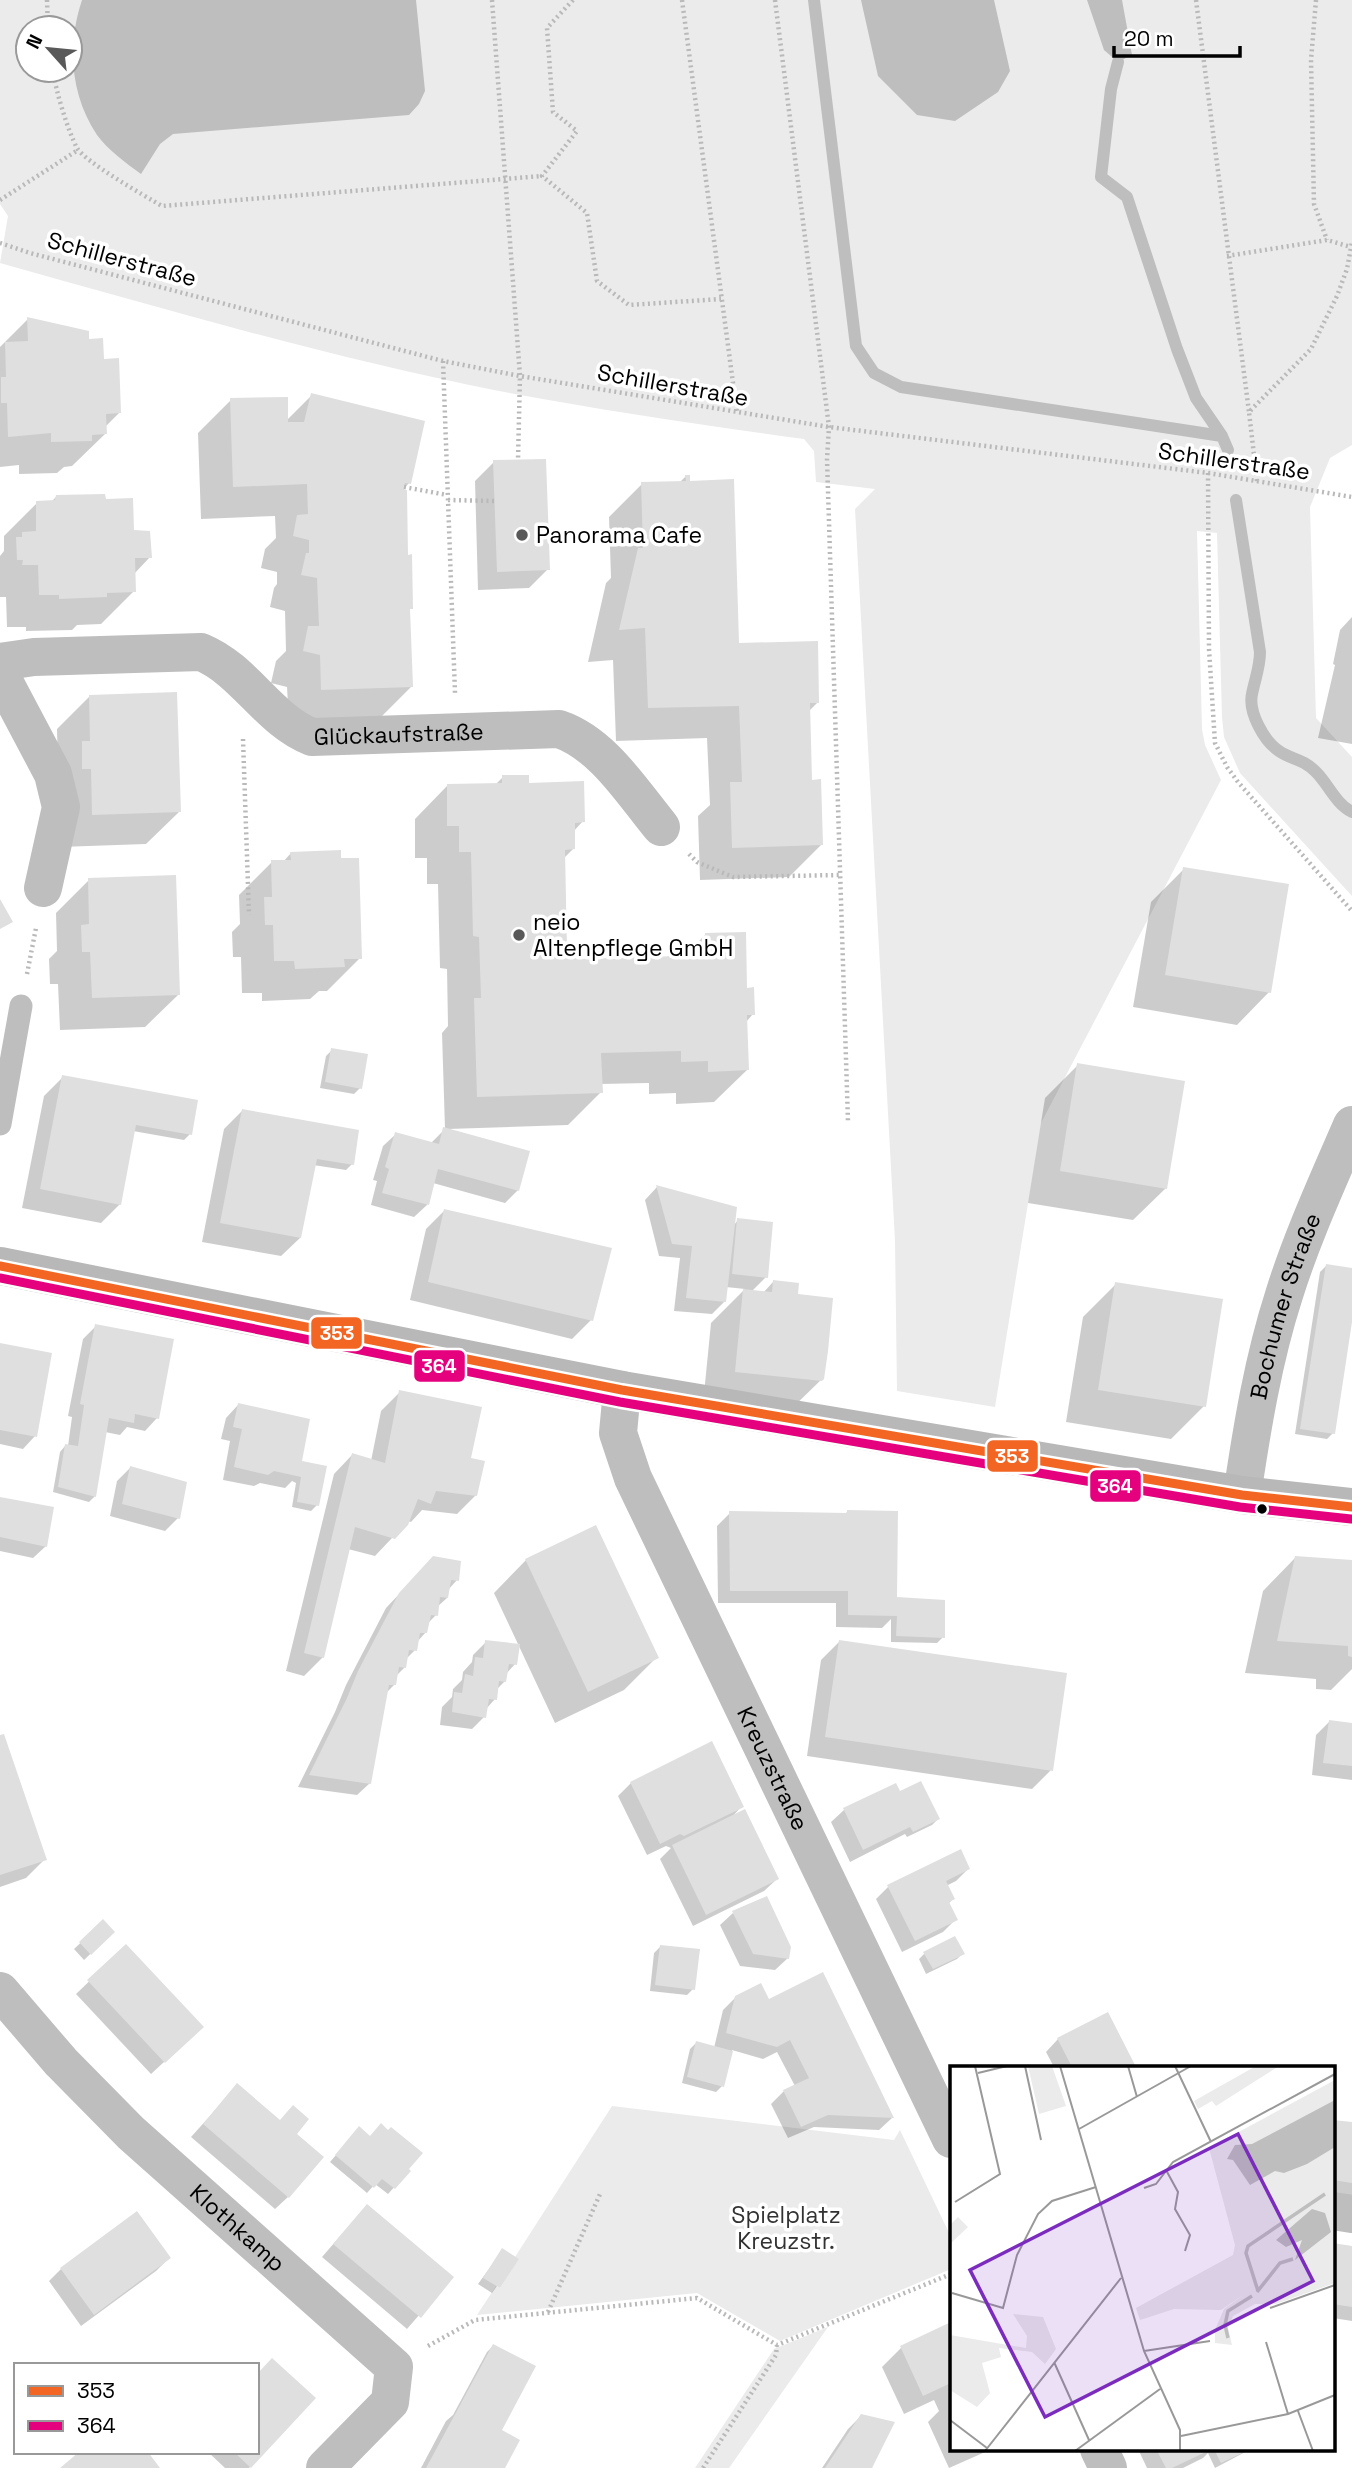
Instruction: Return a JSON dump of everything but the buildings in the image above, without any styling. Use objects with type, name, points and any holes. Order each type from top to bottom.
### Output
[{"type":"main road","points":[[0,1266],[622,1390],[1242,1495],[1352,1507]]},
{"type":"street","name":"Glückaufstraße","points":[[0,662],[34,657],[201,652],[219,659],[295,730],[313,737],[559,729],[578,736],[608,764],[661,827]]},
{"type":"street","points":[[0,674],[53,774],[58,789],[61,807],[43,888]]},
{"type":"street","name":"Bochumer Straße","points":[[1242,1495],[1254,1415],[1280,1305],[1306,1232],[1352,1125]]},
{"type":"street","name":"Kreuzstraße","points":[[622,1390],[618,1433],[633,1478],[950,2137]]},
{"type":"street","name":"Klothkamp","points":[[0,1991],[61,2062],[131,2133],[394,2367]]},
{"type":"street","points":[[1334,2211],[1352,2214]]},
{"type":"street","points":[[325,2468],[390,2402],[394,2367]]},
{"type":"street","points":[[1099,2450],[1108,2468]]},
{"type":"lane","points":[[0,1124],[21,1006]]},
{"type":"path","points":[[492,0],[520,376],[518,460]]},
{"type":"path","points":[[542,176],[577,131],[553,112],[547,28],[573,0]]},
{"type":"path","points":[[682,0],[737,414]]},
{"type":"path","points":[[775,0],[829,427],[827,459],[848,1122]]},
{"type":"path","points":[[1196,0],[1227,257],[1258,481]]},
{"type":"path","points":[[1316,0],[1311,61],[1314,204],[1327,240]]},
{"type":"path","points":[[54,84],[78,150],[132,189],[162,206],[542,176],[587,213],[597,281],[629,305],[721,299]]},
{"type":"path","points":[[0,200],[78,150]]},
{"type":"path","points":[[1227,257],[1327,240],[1352,245],[1338,296],[1311,349],[1249,412]]},
{"type":"path","name":"Schillerstraße","points":[[0,243],[443,361],[520,376],[737,414],[1208,473],[1352,498]]},
{"type":"path","points":[[443,361],[456,732]]},
{"type":"path","points":[[1208,473],[1209,649],[1215,743],[1238,782],[1352,911]]},
{"type":"path","points":[[404,487],[448,498],[494,500]]},
{"type":"path","points":[[249,687],[242,709],[249,915]]},
{"type":"path","points":[[661,827],[697,862],[733,877],[840,875]]},
{"type":"path","points":[[21,1006],[43,888]]},
{"type":"path","points":[[548,2313],[600,2194]]},
{"type":"path","points":[[777,2345],[950,2274]]},
{"type":"path","points":[[394,2367],[475,2320],[698,2298],[777,2345]]},
{"type":"path","points":[[703,2468],[776,2355],[777,2345]]},
{"type":"green space","points":[[0,0],[1352,0],[1352,445],[1330,458],[1310,507],[1316,718],[1352,757],[1352,896],[1240,773],[1224,737],[1217,533],[1197,531],[1202,729],[1205,745],[1221,780],[1041,1123],[995,1407],[897,1391],[895,1241],[855,509],[875,489],[816,482],[814,451],[804,439],[575,405],[436,378],[248,332],[0,263],[8,216],[0,204]]},
{"type":"green space","name":"Spielplatz Kreuzstr.","points":[[612,2106],[894,2140],[900,2130],[950,2235],[950,2269],[780,2341],[697,2293],[477,2315],[496,2286],[500,2288],[518,2259],[515,2257]]},
{"type":"green space","points":[[828,2327],[729,2468],[695,2468],[774,2349]]},
{"type":"shaded area","points":[[82,0],[416,0],[425,91],[419,104],[409,115],[173,134],[160,144],[141,174],[101,141],[81,103],[76,84],[84,84],[84,14],[78,14]]},
{"type":"shaded area","points":[[861,0],[994,0],[1010,71],[998,92],[955,121],[917,115],[878,76]]},
{"type":"shaded area","points":[[1087,0],[1122,0],[1132,55],[1118,62],[1104,50]]},
{"type":"waterway","points":[[814,0],[856,346],[874,373],[901,387],[1222,436]]},
{"type":"waterway","points":[[1118,62],[1111,89],[1101,177],[1127,197],[1196,398],[1222,436],[1228,450]]},
{"type":"waterway","points":[[1236,500],[1260,652],[1251,701],[1252,709],[1263,733],[1273,746],[1311,767],[1341,804],[1352,812]]},
{"type":"transit line","name":"353","points":[[0,1266],[622,1390],[1242,1495],[1352,1507]]},
{"type":"transit line","name":"364","points":[[0,1278],[620,1402],[1240,1507],[1351,1519]]},
{"type":"place","name":"Panorama Cafe","points":[[522,535]]},
{"type":"place","name":"neio Altenpflege GmbH","points":[[519,935]]}]
